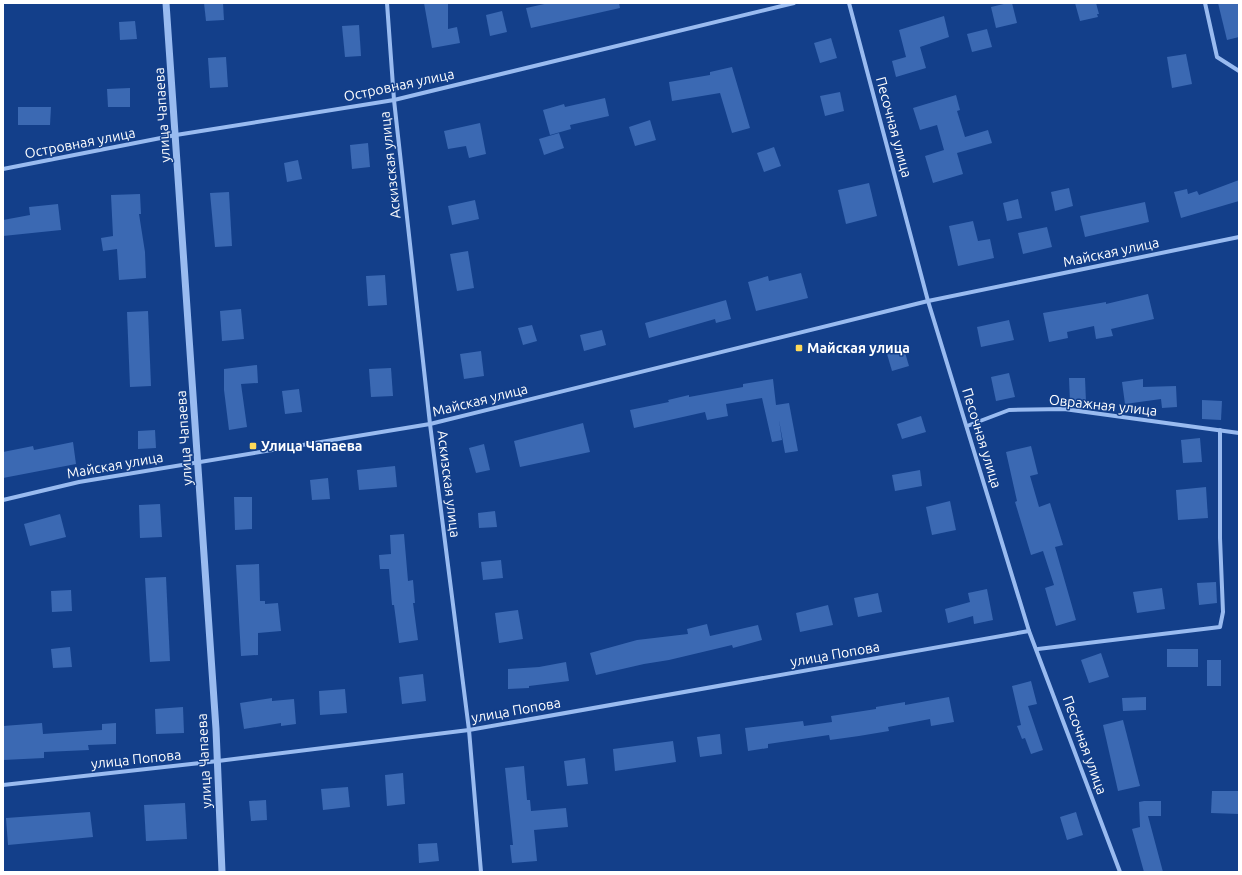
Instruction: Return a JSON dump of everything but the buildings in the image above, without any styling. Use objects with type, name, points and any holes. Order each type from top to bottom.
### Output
[{"type":"street","name":"улица Чапаева","points":[[166,3],[218,761],[222,872]]},
{"type":"street","name":"Аскизская улица","points":[[387,3],[394,100],[430,424],[469,730],[481,872]]},
{"type":"street","name":"Островная улица","points":[[3,169],[176,135],[394,100],[794,3]]},
{"type":"street","name":"Песочная улица","points":[[849,3],[928,301],[1029,631],[1038,649],[1120,872]]},
{"type":"street","points":[[1205,3],[1217,58],[1239,71]]},
{"type":"street","name":"Майская улица","points":[[3,500],[78,482],[198,461],[430,424],[928,301],[1239,236]]},
{"type":"street","name":"Овражная улица","points":[[967,426],[1010,410],[1064,409],[1239,433]]},
{"type":"street","points":[[1038,649],[1220,627],[1223,612],[1220,538],[1220,430]]},
{"type":"street","name":"улица Попова","points":[[3,785],[218,761],[469,730],[1029,631]]},
{"type":"place","name":"Майская улица","points":[[799,348]]},
{"type":"place","name":"Улица Чапаева","points":[[253,446]]}]
